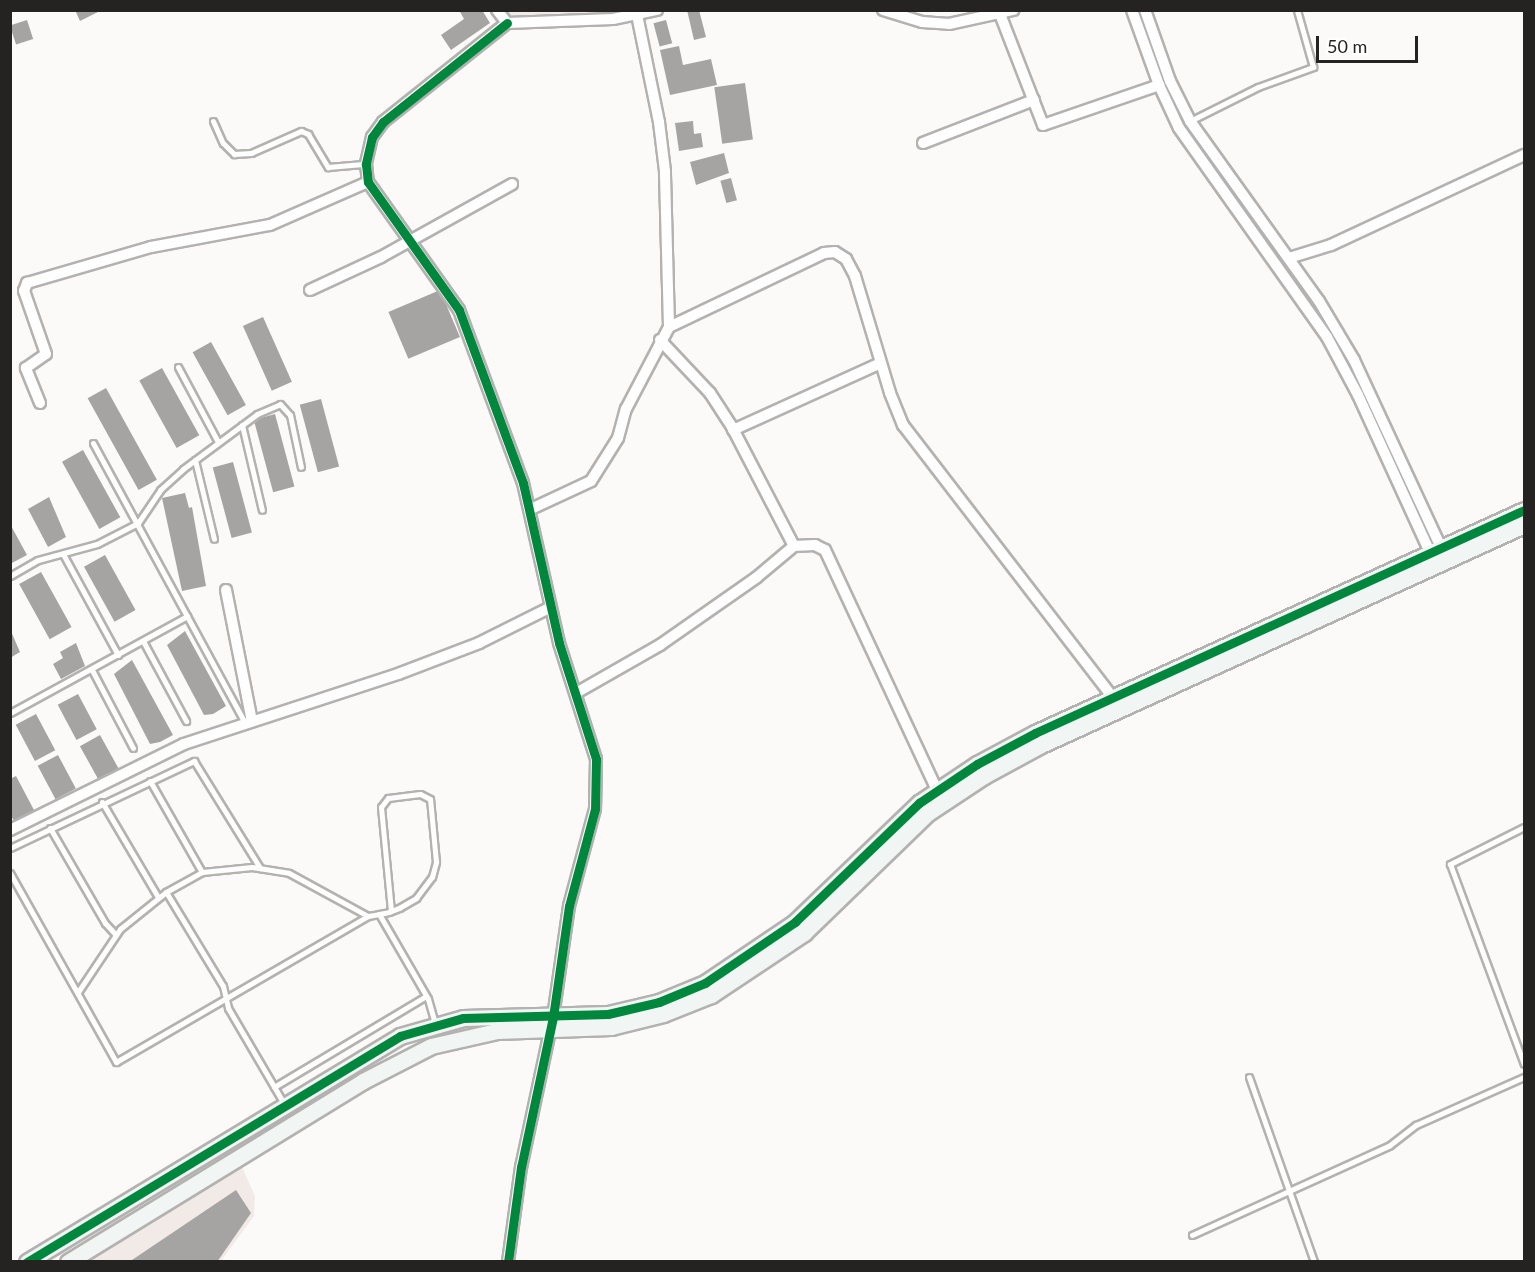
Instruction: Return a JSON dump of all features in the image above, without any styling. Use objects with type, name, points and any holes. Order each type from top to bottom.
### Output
[{"type":"street","points":[[497,10],[507,23]]},
{"type":"street","points":[[508,1262],[521,1167],[551,1024],[569,906],[597,797],[596,759],[551,607],[531,509],[459,310],[368,182],[366,164],[369,146],[383,122],[507,23],[637,15],[657,10]]},
{"type":"street","points":[[883,10],[935,24],[1013,10]]},
{"type":"street","points":[[1132,10],[1159,86],[1188,142],[1327,337],[1438,557]]},
{"type":"street","points":[[1145,10],[1170,81],[1190,121],[1289,258],[1354,360],[1438,557]]},
{"type":"street","points":[[1000,14],[1043,124],[1159,86]]},
{"type":"street","points":[[637,15],[659,122],[665,171],[669,327]]},
{"type":"street","points":[[923,143],[1034,100]]},
{"type":"street","points":[[1289,258],[1331,245],[1524,154]]},
{"type":"street","points":[[40,402],[26,368],[46,354],[24,291],[27,283],[151,247],[270,225],[368,182]]},
{"type":"street","points":[[310,290],[410,241],[512,184]]},
{"type":"street","points":[[531,509],[591,481],[618,438],[626,409],[660,340],[669,327],[824,253],[835,252],[846,259],[855,276],[896,409],[911,437],[949,480],[1113,698]]},
{"type":"street","points":[[660,340],[710,393],[734,430],[794,546]]},
{"type":"street","points":[[734,430],[881,363]]},
{"type":"street","points":[[27,1262],[284,1104],[400,1036],[435,1024],[481,1017],[551,1024],[584,1030],[637,1022],[711,995],[804,933],[928,813],[984,776],[1041,745],[1438,557],[1524,510]]},
{"type":"street","points":[[68,1262],[412,1054],[472,1034],[551,1024],[634,1009],[682,993],[734,966],[795,922],[919,803],[1007,747],[1113,698],[1438,557],[1524,525]]},
{"type":"street","points":[[576,693],[660,645],[794,546],[809,544],[825,550],[937,790]]},
{"type":"street","points":[[226,590],[248,722]]},
{"type":"street","points":[[10,830],[161,755],[248,722],[271,718],[479,643],[551,607]]},
{"type":"lane","points":[[1190,121],[1258,87],[1313,67],[1297,10]]},
{"type":"lane","points":[[213,122],[222,142],[234,154],[251,153],[301,131],[308,134],[328,167],[366,164]]},
{"type":"lane","points":[[178,367],[218,442]]},
{"type":"lane","points":[[10,576],[38,560],[111,539],[138,523],[160,490],[195,460],[242,425],[280,404],[290,415],[301,467]]},
{"type":"lane","points":[[242,425],[262,510]]},
{"type":"lane","points":[[93,443],[248,722]]},
{"type":"lane","points":[[195,460],[214,539]]},
{"type":"lane","points":[[63,554],[118,655]]},
{"type":"lane","points":[[10,713],[188,616]]},
{"type":"lane","points":[[143,641],[186,721]]},
{"type":"lane","points":[[92,670],[133,748]]},
{"type":"lane","points":[[10,848],[102,802],[194,761],[260,868]]},
{"type":"lane","points":[[150,781],[202,872]]},
{"type":"lane","points":[[10,873],[116,1062],[368,916],[391,911],[416,898],[428,885],[435,869],[430,800],[420,794],[388,798],[381,807],[391,911]]},
{"type":"lane","points":[[102,802],[158,897]]},
{"type":"lane","points":[[1524,827],[1450,864],[1524,1064]]},
{"type":"lane","points":[[50,828],[105,923],[116,935]]},
{"type":"lane","points":[[78,992],[116,935],[158,897],[202,872],[260,868],[289,873],[368,916]]},
{"type":"lane","points":[[166,892],[223,986],[226,998],[284,1104]]},
{"type":"lane","points":[[379,914],[426,996],[435,1024]]},
{"type":"lane","points":[[274,1087],[426,996]]},
{"type":"lane","points":[[1249,1077],[1314,1262]]},
{"type":"lane","points":[[1192,1235],[1390,1145],[1416,1125],[1524,1077]]},
{"type":"shaded area","points":[[507,11],[618,11],[514,18]]},
{"type":"shaded area","points":[[241,1165],[255,1196],[254,1216],[221,1261],[86,1262]]},
{"type":"building","points":[[75,10],[102,10],[80,21]]},
{"type":"building","points":[[459,10],[482,10],[490,23],[451,50],[441,35],[464,19]]},
{"type":"building","points":[[687,10],[699,10],[706,37],[694,40]]},
{"type":"building","points":[[27,20],[33,39],[16,45],[10,26]]},
{"type":"building","points":[[666,20],[672,43],[660,47],[653,23]]},
{"type":"building","points":[[679,46],[683,65],[711,59],[717,85],[670,95],[660,50]]},
{"type":"building","points":[[745,83],[753,139],[722,144],[714,87]]},
{"type":"building","points":[[693,121],[694,134],[701,133],[703,147],[679,151],[675,123]]},
{"type":"building","points":[[724,153],[729,173],[696,185],[690,162]]},
{"type":"building","points":[[731,178],[737,200],[726,203],[720,181]]},
{"type":"building","points":[[440,290],[460,337],[408,359],[388,312]]},
{"type":"building","points":[[263,317],[292,382],[272,391],[243,326]]},
{"type":"building","points":[[211,342],[246,405],[228,415],[193,352]]},
{"type":"building","points":[[162,368],[199,435],[177,448],[139,381]]},
{"type":"building","points":[[106,388],[157,480],[139,490],[88,398]]},
{"type":"building","points":[[321,399],[339,467],[318,472],[300,405]]},
{"type":"building","points":[[275,414],[294,486],[273,492],[254,420]]},
{"type":"building","points":[[83,450],[120,517],[99,529],[62,462]]},
{"type":"building","points":[[233,462],[252,533],[232,538],[213,467]]},
{"type":"building","points":[[185,493],[189,508],[192,507],[206,586],[182,591],[162,498]]},
{"type":"building","points":[[49,497],[66,537],[48,547],[28,509]]},
{"type":"building","points":[[10,524],[27,555],[10,564]]},
{"type":"building","points":[[105,555],[136,610],[115,622],[84,567]]},
{"type":"building","points":[[41,572],[72,627],[50,639],[19,584]]},
{"type":"building","points":[[10,629],[20,652],[10,658]]},
{"type":"building","points":[[185,631],[226,706],[213,714],[204,715],[167,645]]},
{"type":"building","points":[[76,643],[85,666],[61,679],[53,664],[63,658],[60,652]]},
{"type":"building","points":[[132,660],[173,735],[160,742],[150,744],[114,674]]},
{"type":"building","points":[[78,694],[97,729],[76,740],[58,705]]},
{"type":"building","points":[[36,714],[55,750],[35,761],[16,725]]},
{"type":"building","points":[[100,735],[119,769],[99,780],[80,746]]},
{"type":"building","points":[[58,755],[76,789],[56,799],[38,766]]},
{"type":"building","points":[[16,776],[34,810],[14,821],[10,814],[10,779]]},
{"type":"building","points":[[236,1190],[251,1213],[217,1262],[129,1262]]},
{"type":"cycle path","points":[[507,23],[383,122],[372,137],[366,164],[368,182],[459,310],[523,483],[559,643],[596,759],[595,809],[569,906],[553,1017],[521,1167],[508,1262]]},
{"type":"cycle path","points":[[27,1262],[400,1036],[463,1018],[608,1014],[659,1002],[705,983],[795,922],[919,803],[977,764],[1035,733],[1524,510]]}]
